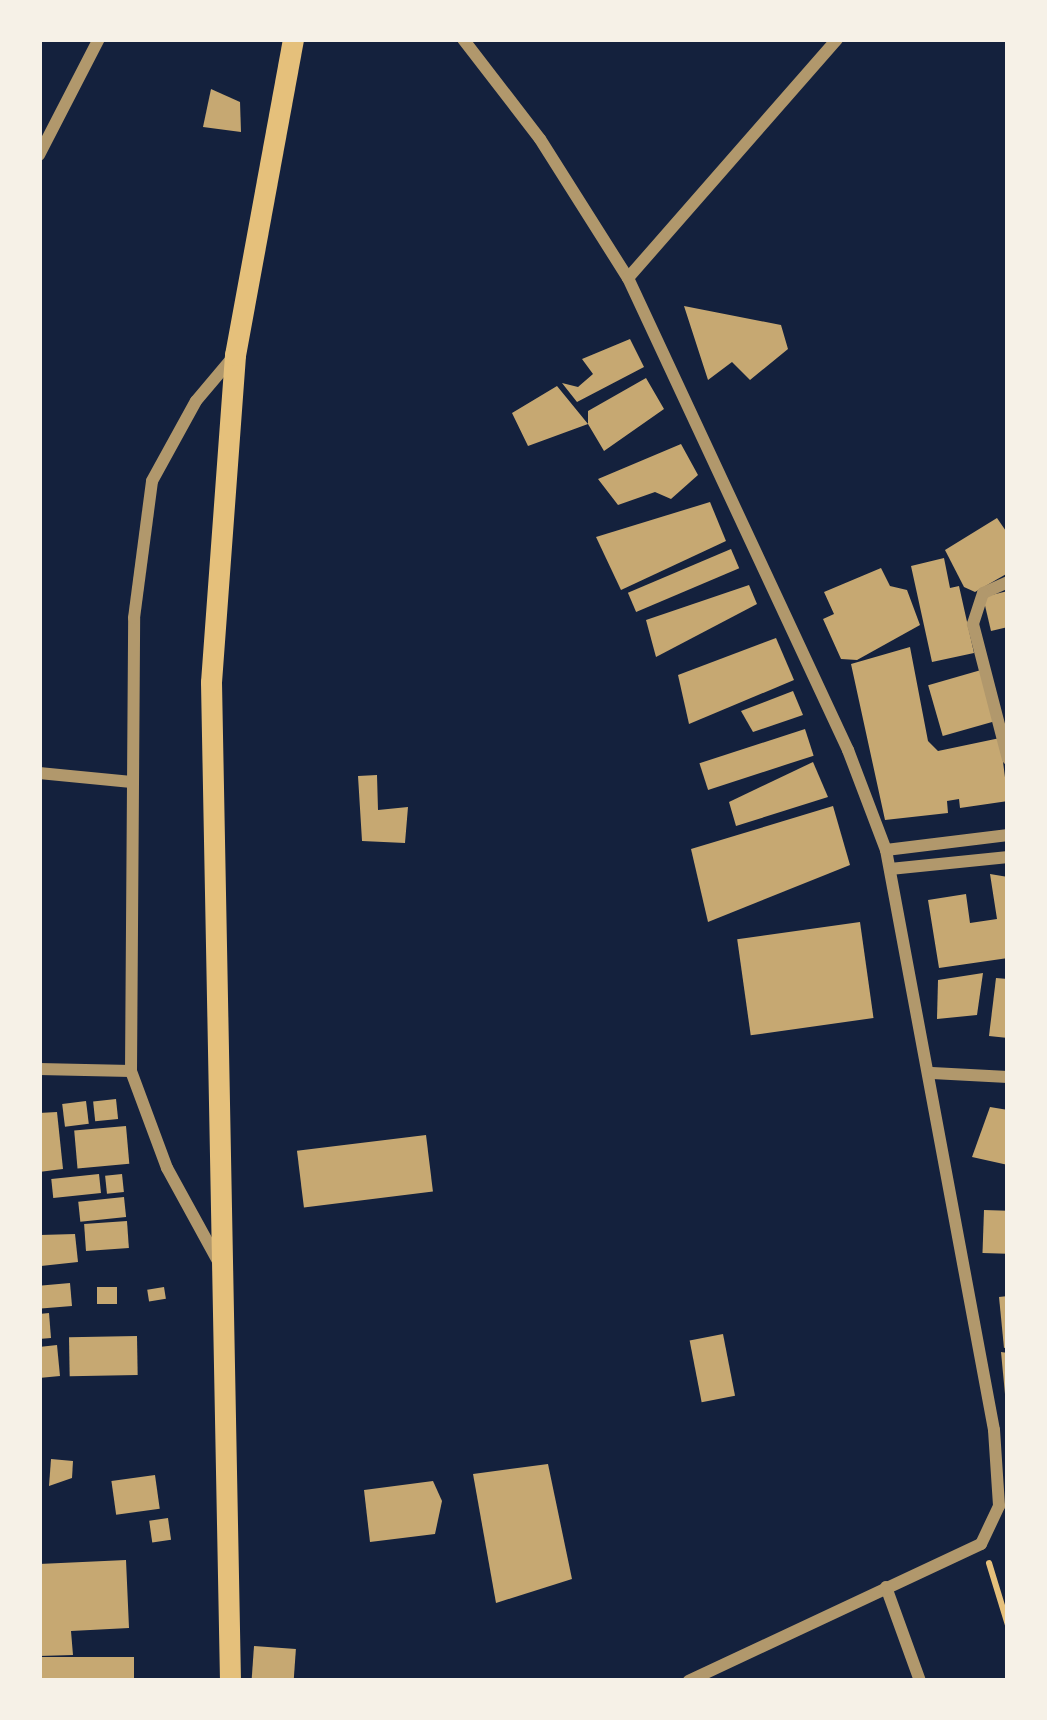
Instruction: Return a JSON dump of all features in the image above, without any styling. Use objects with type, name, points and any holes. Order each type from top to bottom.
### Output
[{"type":"main road","points":[[230,1681],[211,682],[235,356],[293,39]]},
{"type":"street","points":[[39,155],[98,39]]},
{"type":"street","points":[[463,39],[540,139],[628,278],[824,694],[886,850],[932,1072],[999,1469],[999,1506],[981,1544],[688,1681]]},
{"type":"street","points":[[628,278],[837,39]]},
{"type":"street","points":[[221,1268],[167,1168],[130,1071],[134,618],[152,481],[196,400],[235,356]]},
{"type":"street","points":[[1008,582],[983,593],[974,624],[1008,759]]},
{"type":"street","points":[[39,773],[132,782]]},
{"type":"street","points":[[886,850],[1008,835]]},
{"type":"street","points":[[890,869],[1008,857]]},
{"type":"street","points":[[39,1070],[130,1071]]},
{"type":"street","points":[[932,1072],[1008,1077]]},
{"type":"street","points":[[886,1587],[920,1681]]},
{"type":"path","points":[[981,1544],[1008,1624]]},
{"type":"building","points":[[211,89],[240,102],[241,132],[203,127]]},
{"type":"building","points":[[684,306],[781,325],[788,349],[750,380],[732,362],[708,380]]},
{"type":"building","points":[[630,339],[644,367],[577,402],[562,383],[578,387],[593,374],[582,359]]},
{"type":"building","points":[[646,378],[664,409],[604,451],[588,424],[588,411]]},
{"type":"building","points":[[557,386],[588,424],[528,446],[512,413]]},
{"type":"building","points":[[681,444],[698,475],[671,499],[655,492],[618,505],[598,479]]},
{"type":"building","points":[[710,502],[726,541],[621,590],[596,537]]},
{"type":"building","points":[[997,518],[1008,534],[1008,573],[975,592],[964,587],[945,550]]},
{"type":"building","points":[[731,549],[739,568],[636,612],[628,593]]},
{"type":"building","points":[[944,558],[950,588],[959,586],[974,653],[932,662],[911,566]]},
{"type":"building","points":[[881,568],[890,586],[907,590],[920,625],[857,660],[841,659],[823,619],[834,614],[824,592]]},
{"type":"building","points":[[749,585],[757,604],[656,657],[646,620]]},
{"type":"building","points":[[1008,591],[1008,627],[991,631],[983,597]]},
{"type":"building","points":[[776,638],[794,680],[689,724],[678,675]]},
{"type":"building","points":[[910,647],[928,741],[938,751],[1000,738],[1008,801],[960,808],[959,799],[947,801],[948,813],[885,820],[851,664]]},
{"type":"building","points":[[981,670],[996,721],[943,736],[928,685]]},
{"type":"building","points":[[793,691],[803,715],[753,732],[741,711]]},
{"type":"building","points":[[805,729],[814,756],[708,790],[699,763]]},
{"type":"building","points":[[813,762],[828,797],[736,826],[729,802]]},
{"type":"building","points":[[377,775],[378,810],[408,807],[405,843],[362,841],[358,776]]},
{"type":"building","points":[[833,806],[850,865],[708,922],[691,849]]},
{"type":"building","points":[[990,874],[1008,877],[1008,958],[939,968],[928,900],[966,894],[970,923],[997,919]]},
{"type":"building","points":[[860,922],[873,1018],[751,1035],[737,939]]},
{"type":"building","points":[[983,973],[977,1015],[937,1019],[938,980]]},
{"type":"building","points":[[996,978],[1008,979],[1008,1038],[989,1036]]},
{"type":"building","points":[[116,1099],[118,1119],[95,1121],[93,1101]]},
{"type":"building","points":[[86,1101],[89,1124],[65,1127],[62,1104]]},
{"type":"building","points":[[990,1107],[1008,1110],[1008,1165],[972,1157]]},
{"type":"building","points":[[57,1112],[63,1169],[39,1172],[39,1113]]},
{"type":"building","points":[[126,1126],[129,1164],[78,1168],[74,1131]]},
{"type":"building","points":[[426,1135],[433,1192],[304,1207],[297,1151]]},
{"type":"building","points":[[99,1174],[101,1193],[53,1198],[51,1179]]},
{"type":"building","points":[[122,1174],[124,1192],[107,1194],[105,1176]]},
{"type":"building","points":[[124,1197],[126,1217],[80,1222],[78,1202]]},
{"type":"building","points":[[984,1210],[1008,1211],[1006,1254],[982,1253]]},
{"type":"building","points":[[127,1221],[129,1248],[86,1251],[84,1224]]},
{"type":"building","points":[[75,1234],[78,1262],[41,1266],[40,1235]]},
{"type":"building","points":[[70,1283],[72,1306],[41,1309],[39,1286]]},
{"type":"building","points":[[97,1287],[117,1287],[117,1304],[97,1304]]},
{"type":"building","points":[[164,1287],[166,1299],[149,1302],[147,1290]]},
{"type":"building","points":[[1008,1296],[1008,1347],[1004,1348],[999,1297]]},
{"type":"building","points":[[49,1313],[51,1338],[39,1339],[39,1314]]},
{"type":"building","points":[[723,1334],[735,1396],[702,1402],[690,1340]]},
{"type":"building","points":[[137,1336],[138,1375],[70,1376],[69,1337]]},
{"type":"building","points":[[57,1345],[60,1376],[39,1378],[39,1347]]},
{"type":"building","points":[[1001,1352],[1008,1353],[1008,1394],[1005,1394]]},
{"type":"building","points":[[51,1459],[73,1461],[72,1478],[49,1486]]},
{"type":"building","points":[[548,1464],[572,1579],[496,1603],[473,1474]]},
{"type":"building","points":[[155,1475],[160,1509],[116,1515],[111,1481]]},
{"type":"building","points":[[433,1481],[442,1501],[435,1534],[370,1542],[364,1490]]},
{"type":"building","points":[[168,1518],[171,1540],[152,1542],[149,1521]]},
{"type":"building","points":[[126,1560],[129,1628],[71,1631],[73,1655],[39,1656],[39,1564]]},
{"type":"building","points":[[254,1646],[296,1649],[294,1681],[252,1681]]},
{"type":"building","points":[[39,1657],[134,1657],[134,1681],[39,1681]]}]
